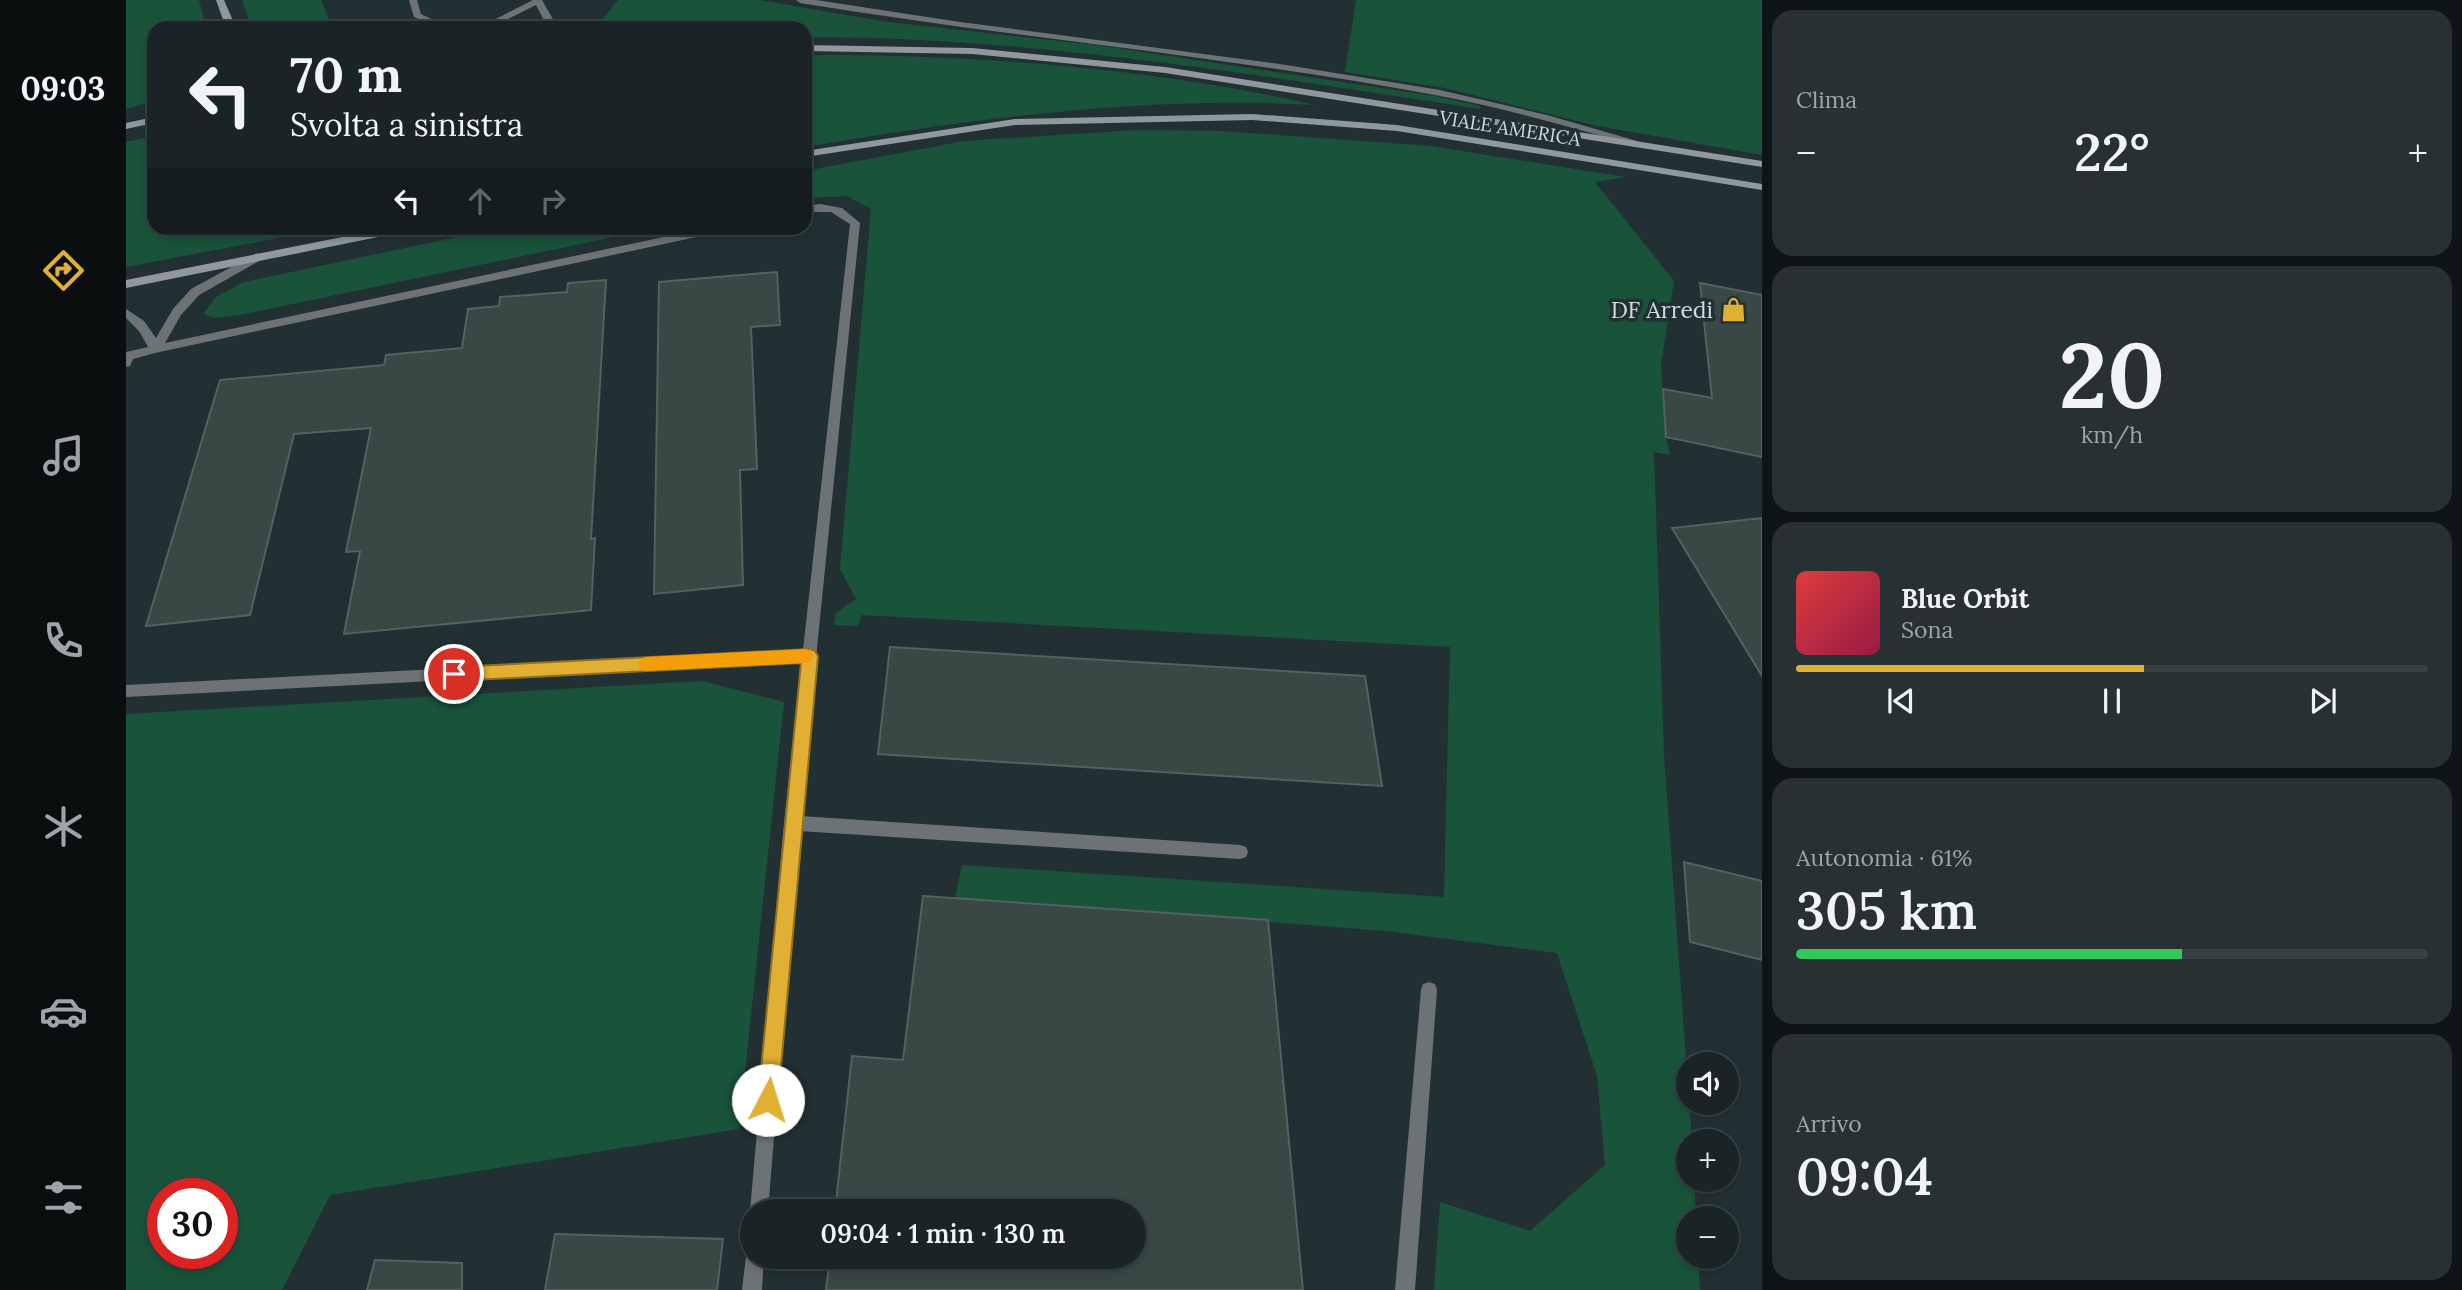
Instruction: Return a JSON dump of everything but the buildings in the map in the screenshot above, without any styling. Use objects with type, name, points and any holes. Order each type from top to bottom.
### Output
[{"type":"main road","points":[[220,0],[228,21]]},
{"type":"main road","points":[[812,48],[971,51],[1165,70],[1762,164]]},
{"type":"main road","points":[[128,126],[147,117]]},
{"type":"main road","name":"VIALE AMERICA","points":[[812,153],[1015,122],[1252,117],[1396,128],[1762,187]]},
{"type":"main road","points":[[128,126],[147,122]]},
{"type":"main road","points":[[126,284],[368,235]]},
{"type":"street","points":[[413,0],[417,15],[430,21]]},
{"type":"street","points":[[496,21],[537,0],[549,21]]},
{"type":"street","points":[[800,0],[870,12],[1105,42],[1441,93],[1660,149]]},
{"type":"street","points":[[760,1199],[792,824],[855,223],[844,211],[821,206],[812,208]]},
{"type":"street","points":[[126,363],[128,356],[155,349],[687,235]]},
{"type":"street","points":[[155,349],[177,312],[195,292],[257,257]]},
{"type":"street","points":[[126,313],[136,319],[148,334],[155,349]]},
{"type":"street","points":[[126,691],[810,656]]},
{"type":"street","points":[[792,824],[1240,852]]},
{"type":"street","points":[[1405,1290],[1429,990]]},
{"type":"street","points":[[752,1290],[754,1269]]},
{"type":"green space","points":[[126,0],[199,0],[204,21],[147,21],[147,103],[126,109]]},
{"type":"green space","points":[[242,0],[321,0],[330,21],[250,21]]},
{"type":"green space","points":[[618,0],[759,0],[888,22],[1096,45],[1435,96],[1480,106],[1481,109],[1144,60],[976,43],[812,37],[812,21],[601,21]]},
{"type":"green space","points":[[1356,0],[1762,0],[1762,155],[1593,125],[1445,88],[1345,72]]},
{"type":"green space","points":[[812,55],[931,57],[1062,66],[1191,81],[1315,105],[1187,103],[1059,112],[932,127],[812,146]]},
{"type":"green space","points":[[1138,130],[1220,131],[1431,146],[1625,177],[1595,182],[1674,281],[1661,365],[1666,437],[1670,455],[1654,452],[1664,756],[1686,1052],[1676,1052],[1676,1115],[1690,1115],[1691,1129],[1676,1129],[1676,1192],[1695,1192],[1695,1206],[1676,1206],[1676,1269],[1699,1269],[1700,1290],[1434,1290],[1440,1202],[1530,1231],[1605,1165],[1597,1076],[1557,953],[1386,931],[955,898],[962,865],[1444,897],[1450,647],[862,615],[858,626],[834,625],[836,613],[856,599],[840,569],[871,209],[847,196],[812,198],[812,170],[964,141]]},
{"type":"green space","points":[[147,138],[147,235],[294,235],[126,267],[126,142]]},
{"type":"green space","points":[[467,235],[623,235],[240,315],[214,318],[204,313],[216,297],[244,282]]},
{"type":"green space","points":[[702,681],[784,702],[739,1129],[330,1195],[282,1290],[126,1290],[126,714]]},
{"type":"slow traffic","points":[[646,664],[806,656]]},
{"type":"place","name":"DF Arredi","points":[[1733,310]]},
{"type":"route","points":[[454,674],[810,656],[768,1100]]}]
